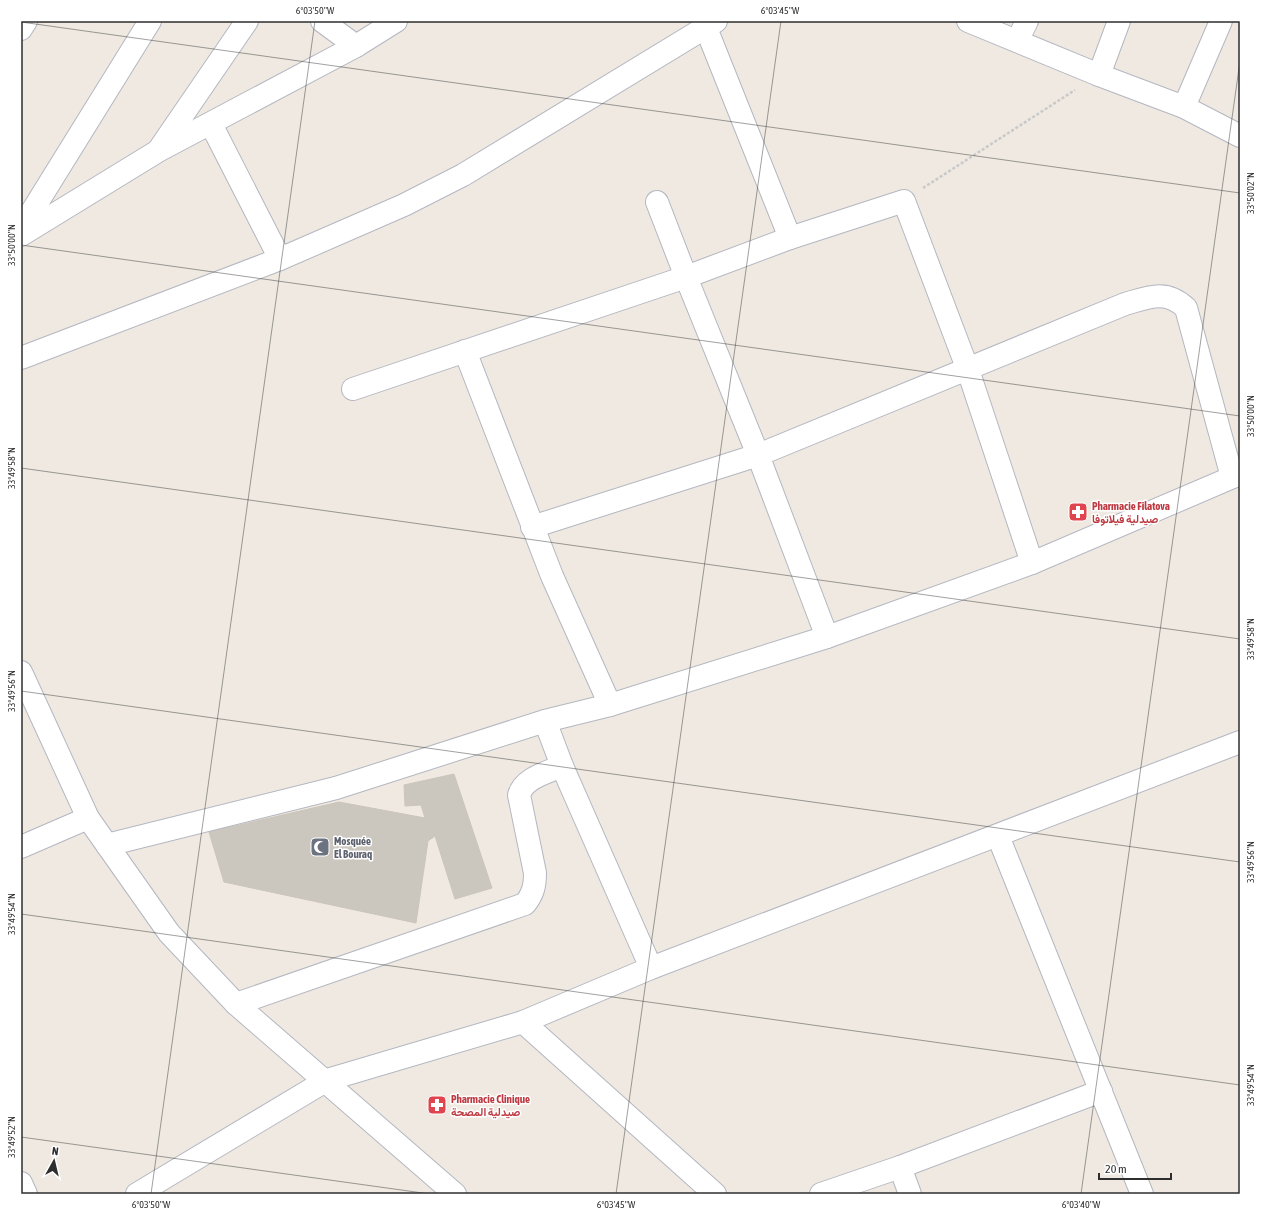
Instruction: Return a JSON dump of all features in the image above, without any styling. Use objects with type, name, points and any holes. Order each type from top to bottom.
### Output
[{"type":"street","points":[[21,29],[26,21]]},
{"type":"street","points":[[21,229],[150,21]]},
{"type":"street","points":[[158,151],[247,21]]},
{"type":"street","points":[[21,234],[158,151],[356,46],[396,21]]},
{"type":"street","points":[[968,21],[1099,75],[1184,107],[1240,136]]},
{"type":"street","points":[[1017,41],[1027,21]]},
{"type":"street","points":[[1099,75],[1119,21]]},
{"type":"street","points":[[1184,107],[1221,21]]},
{"type":"street","points":[[330,23],[356,46]]},
{"type":"street","points":[[21,358],[280,258],[404,205],[463,175],[711,24],[790,238]]},
{"type":"street","points":[[210,124],[280,258]]},
{"type":"street","points":[[353,389],[686,277],[790,238],[904,201],[968,370],[1032,562]]},
{"type":"street","points":[[657,202],[758,455],[827,637]]},
{"type":"street","points":[[107,845],[336,788],[545,721],[610,705],[827,637],[1032,562],[1236,476],[1186,308],[1179,301],[1170,297],[1160,296],[1125,304],[968,370],[758,455],[532,527]]},
{"type":"street","points":[[465,351],[552,576],[610,705]]},
{"type":"street","points":[[23,681],[88,818],[169,933],[236,1004],[327,1080],[455,1194]]},
{"type":"street","points":[[545,721],[562,766],[651,968]]},
{"type":"street","points":[[137,1194],[327,1080],[523,1022],[651,968],[1240,742]]},
{"type":"street","points":[[236,1004],[525,904],[531,896],[535,885],[535,873],[519,795],[521,788],[526,782],[562,766]]},
{"type":"street","points":[[21,847],[88,818]]},
{"type":"street","points":[[998,836],[1142,1194]]},
{"type":"street","points":[[523,1022],[715,1194]]},
{"type":"street","points":[[821,1194],[900,1167],[1101,1091]]},
{"type":"street","points":[[900,1167],[910,1194]]},
{"type":"street","points":[[21,1183],[26,1194]]},
{"type":"path","points":[[904,201],[1099,75]]},
{"type":"building","name":"Mosquée El Bouraq","points":[[454,774],[492,888],[455,899],[435,836],[428,841],[416,923],[224,882],[209,832],[339,802],[425,818],[421,805],[405,806],[404,785]]},
{"type":"place","name":"Pharmacie Filatova صيدلية فيلاتوفا","points":[[1078,512]]},
{"type":"place","name":"Mosquée El Bouraq","points":[[320,847]]},
{"type":"place","name":"Pharmacie Clinique صيدلية المصحة","points":[[437,1105]]}]
